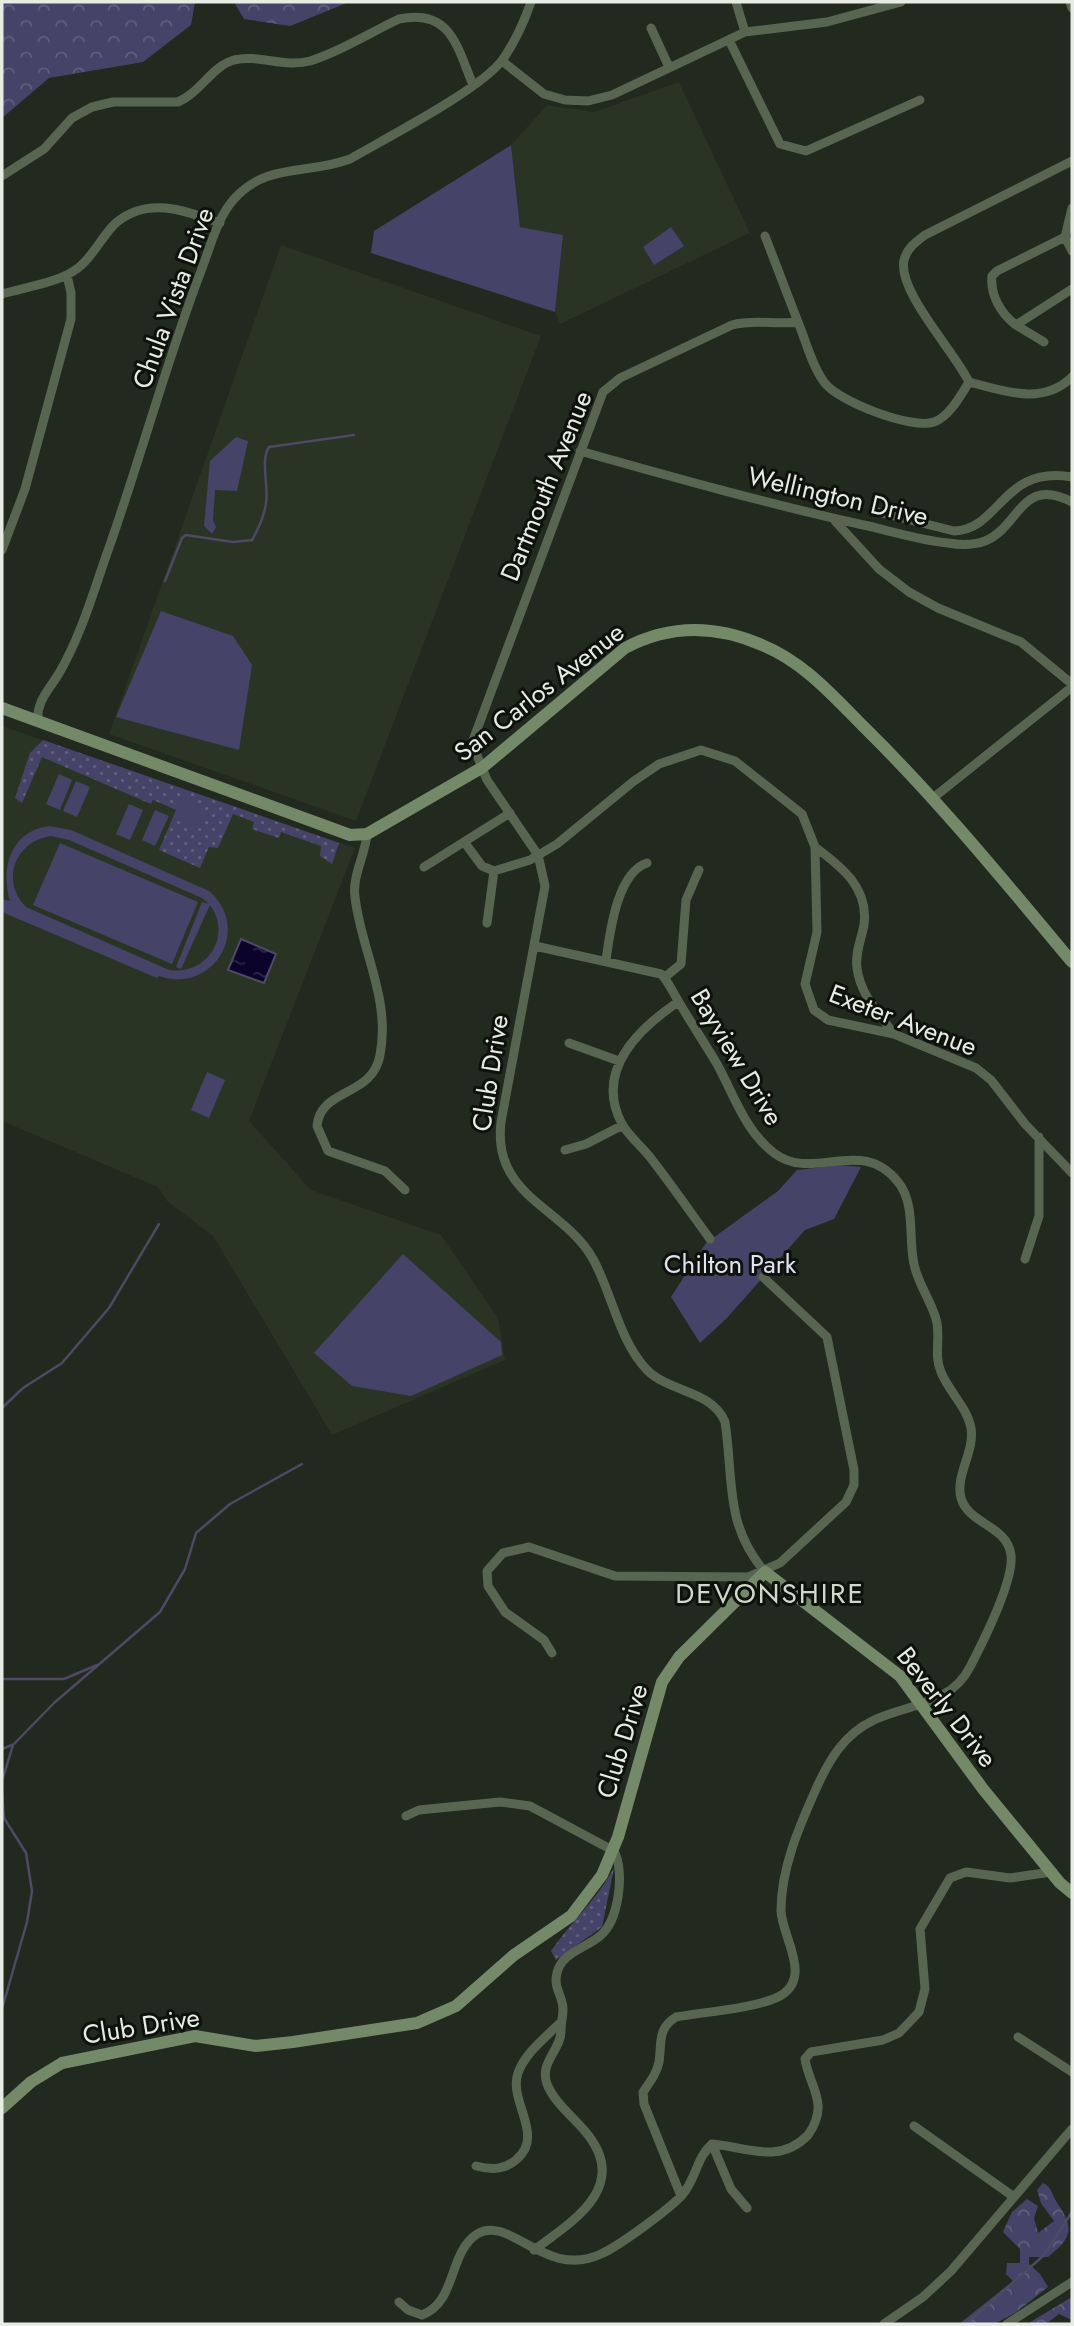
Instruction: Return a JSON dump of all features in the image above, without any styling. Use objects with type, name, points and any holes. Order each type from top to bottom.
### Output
[{"type":"street","name":"Chula Vista Drive","points":[[38,722],[37,710],[44,693],[69,655],[91,598],[190,302],[230,203],[251,184],[276,171],[330,167],[350,159],[473,85],[502,61],[524,22],[531,2]]},
{"type":"street","points":[[736,2],[745,32]]},
{"type":"street","points":[[502,61],[544,94],[577,102],[612,95],[745,32],[827,22],[901,2]]},
{"type":"street","points":[[1070,2],[1072,8]]},
{"type":"street","points":[[2,176],[44,149],[72,118],[92,107],[113,102],[178,102],[188,98],[223,66],[234,60],[251,59],[281,64],[310,61],[399,19],[412,16],[427,16],[448,29],[473,85]]},
{"type":"street","points":[[651,28],[669,67]]},
{"type":"street","points":[[729,40],[780,144],[788,148],[806,151],[920,100]]},
{"type":"street","points":[[1072,161],[925,235],[910,247],[904,261],[907,285],[969,382],[1029,396],[1065,385],[1072,377]]},
{"type":"street","points":[[2,294],[67,275],[80,267],[117,222],[139,211],[155,207],[177,208],[220,223]]},
{"type":"street","points":[[1072,208],[1065,237],[1072,251]]},
{"type":"street","points":[[765,236],[823,381],[833,393],[863,407],[921,425],[937,422],[969,382]]},
{"type":"street","points":[[1044,342],[1006,317],[991,285],[992,276],[1065,237]]},
{"type":"street","points":[[2,550],[25,489],[71,319],[71,293],[67,275]]},
{"type":"street","points":[[1016,325],[1072,289]]},
{"type":"street","name":"Dartmouth Avenue","points":[[483,767],[472,743],[603,393],[620,378],[732,325],[747,321],[778,324],[798,322]]},
{"type":"street","name":"Wellington Drive","points":[[580,451],[823,516],[948,544],[970,544],[996,534],[1026,502]]},
{"type":"street","points":[[878,512],[954,531],[965,531],[979,524],[1004,497],[1018,487],[1043,476],[1072,477]]},
{"type":"street","points":[[1018,487],[1026,502],[1047,494],[1072,502]]},
{"type":"street","points":[[823,516],[841,524],[880,569],[909,592],[938,608],[1021,642],[1072,685],[933,798]]},
{"type":"street","name":"San Carlos Avenue","points":[[366,834],[483,767],[625,648],[649,635],[678,629],[716,630],[763,645],[817,680],[933,798],[1072,962]]},
{"type":"street","points":[[2,708],[350,835],[366,834],[366,852],[354,892],[378,988],[381,1052],[376,1069],[365,1083],[324,1106],[318,1116],[317,1130],[327,1151],[385,1171],[405,1189]]},
{"type":"street","name":"Exeter Avenue","points":[[494,871],[538,855],[557,844],[649,770],[701,750],[736,761],[800,811],[815,847],[817,932],[806,984],[811,1006],[828,1020],[894,1034],[976,1068],[991,1080],[1072,1173]]},
{"type":"street","name":"Club Drive","points":[[2,2108],[31,2082],[62,2063],[195,2036],[270,2046],[433,2018],[456,2006],[514,1955],[571,1916],[588,1896],[614,1851],[662,1682],[679,1657],[765,1572],[746,1548],[738,1530],[725,1422],[720,1412],[704,1398],[665,1384],[640,1361],[593,1259],[517,1184],[504,1158],[501,1122],[536,946],[545,886],[538,855],[487,780],[483,767]]},
{"type":"street","points":[[425,867],[510,813]]},
{"type":"street","points":[[465,843],[482,866],[494,871],[487,923]]},
{"type":"street","points":[[815,847],[846,871],[860,895],[864,922],[857,956],[859,978],[867,997],[894,1034]]},
{"type":"street","points":[[606,960],[615,908],[634,871],[647,863]]},
{"type":"street","points":[[665,977],[681,964],[686,900],[699,870]]},
{"type":"street","name":"Bayview Drive","points":[[536,946],[656,971],[665,977],[743,1116],[769,1150],[796,1164],[844,1158],[869,1162],[894,1177],[907,1199],[914,1265],[938,1326],[939,1370],[968,1418],[972,1433],[960,1485],[961,1500],[971,1513],[1004,1538],[1011,1557],[1005,1583],[967,1673],[953,1689],[923,1705],[906,1708],[871,1721],[848,1738],[828,1763],[805,1815],[784,1874],[781,1915],[795,1961],[794,1977],[783,1994],[766,2001],[676,2017],[664,2024],[659,2040],[659,2062],[654,2076],[643,2092],[644,2104],[681,2196]]},
{"type":"street","points":[[678,1002],[639,1030],[619,1061],[614,1093],[622,1125],[652,1159],[710,1239]]},
{"type":"street","points":[[569,1043],[619,1061]]},
{"type":"street","points":[[565,1150],[622,1125]]},
{"type":"street","points":[[1025,1259],[1039,1216],[1039,1137]]},
{"type":"street","points":[[552,1653],[544,1640],[505,1612],[488,1587],[487,1578],[491,1564],[510,1549],[528,1547],[615,1576],[735,1578],[765,1572],[780,1563],[846,1502],[855,1478],[827,1337],[763,1277]]},
{"type":"street","name":"Beverly Drive","points":[[765,1572],[881,1658],[923,1705],[983,1789],[1051,1872],[1072,1893]]},
{"type":"street","points":[[406,1816],[419,1810],[500,1802],[530,1806],[614,1851],[620,1870],[611,1921],[603,1935],[562,1960],[556,1982],[556,1991],[563,2008],[559,2023],[524,2062],[518,2074],[516,2090],[528,2127],[523,2154],[509,2166],[495,2169],[477,2166]]},
{"type":"street","points":[[712,2144],[764,2155],[787,2151],[813,2129],[819,2108],[806,2070],[805,2059],[811,2052],[883,2040],[899,2033],[919,2012],[925,1989],[920,1929],[950,1878],[966,1872],[1010,1878],[1051,1872]]},
{"type":"street","points":[[534,2250],[572,2225],[594,2197],[601,2179],[602,2160],[596,2146],[547,2082],[545,2067],[561,2032],[559,2023]]},
{"type":"street","points":[[1018,2037],[1072,2072]]},
{"type":"street","points":[[914,2126],[1014,2197]]},
{"type":"street","points":[[884,2324],[951,2271],[1072,2129]]},
{"type":"street","points":[[399,2302],[408,2310],[422,2315],[436,2308],[468,2242],[486,2231],[509,2233],[555,2260],[597,2256],[681,2196],[694,2179],[702,2152],[712,2144]]},
{"type":"street","points":[[712,2144],[731,2189],[747,2208]]},
{"type":"street","points":[[1007,2324],[1072,2282]]},
{"type":"street","points":[[901,2324],[907,2308]]},
{"type":"shaded area","points":[[679,82],[750,233],[560,324],[555,312],[563,235],[520,227],[511,145],[547,105],[594,112]]},
{"type":"shaded area","points":[[281,245],[541,336],[356,821],[109,734]]},
{"type":"shaded area","points":[[2,726],[355,848],[249,1121],[311,1190],[441,1235],[498,1318],[505,1360],[332,1435],[213,1236],[167,1201],[158,1187],[2,1121]]},
{"type":"green space","points":[[2,2],[195,2],[191,25],[143,62],[49,78],[2,118]]},
{"type":"green space","points":[[234,2],[349,2],[290,26],[244,19]]},
{"type":"green space","points":[[511,145],[520,227],[563,235],[555,312],[371,253],[374,231]]},
{"type":"green space","points":[[671,227],[684,246],[654,265],[643,247]]},
{"type":"green space","points":[[236,437],[248,441],[237,491],[215,490],[213,520],[216,527],[212,534],[204,526],[210,461]]},
{"type":"green space","points":[[161,611],[233,636],[252,665],[239,750],[116,717]]},
{"type":"green space","points":[[43,740],[339,843],[332,864],[320,856],[321,846],[281,832],[279,838],[252,829],[254,822],[233,814],[218,848],[209,847],[200,868],[159,850],[176,810],[153,800],[151,804],[42,757],[22,803],[15,798],[30,753]]},
{"type":"green space","points":[[59,774],[72,780],[60,810],[46,804]]},
{"type":"green space","points":[[76,781],[90,787],[77,817],[63,811]]},
{"type":"green space","points":[[188,794],[190,804],[208,816],[188,831],[182,813],[173,808]]},
{"type":"green space","points":[[129,804],[143,810],[130,840],[116,834]]},
{"type":"green space","points":[[155,810],[169,816],[155,846],[142,840]]},
{"type":"green space","points":[[49,826],[71,830],[209,891],[222,906],[227,923],[227,940],[221,955],[210,967],[196,976],[157,978],[2,912],[2,899],[10,901],[7,876],[12,853],[25,835]],"holes":[[[51,836],[69,840],[202,898],[209,904],[202,902],[176,967],[181,969],[210,905],[218,929],[217,941],[212,951],[194,967],[182,970],[169,970],[26,907],[14,886],[13,874],[20,854],[39,839]]]},
{"type":"green space","points":[[60,843],[198,902],[172,964],[33,905]]},
{"type":"green space","points":[[207,1072],[225,1080],[209,1118],[191,1110]]},
{"type":"green space","name":"Chilton Park","points":[[840,1165],[861,1167],[834,1219],[805,1230],[726,1319],[700,1343],[671,1297],[706,1243],[778,1191],[797,1170]]},
{"type":"green space","points":[[403,1254],[501,1342],[502,1355],[411,1396],[352,1386],[314,1353]]},
{"type":"green space","points":[[614,1868],[602,1927],[556,1960],[551,1951],[599,1892]]},
{"type":"green space","points":[[1043,2183],[1050,2188],[1068,2225],[1067,2237],[1048,2257],[1029,2257],[1029,2264],[1040,2274],[1048,2287],[1015,2313],[994,2324],[959,2324],[1013,2281],[1006,2274],[1007,2263],[1020,2263],[1020,2249],[1003,2232],[1012,2212],[1027,2199],[1038,2206],[1034,2218],[1038,2233],[1054,2221],[1041,2203],[1037,2190]]},
{"type":"green space","points":[[1072,2297],[1072,2320],[1059,2314],[1046,2324],[1027,2324]]},
{"type":"water","points":[[241,939],[276,954],[264,983],[228,970]]},
{"type":"waterway","points":[[165,581],[182,538],[186,535],[233,542],[252,540],[265,508],[265,459],[269,447],[354,435]]},
{"type":"waterway","points":[[2,1408],[23,1388],[62,1363],[109,1308],[159,1224]]},
{"type":"waterway","points":[[2,1781],[13,1745],[54,1703],[160,1612],[185,1569],[196,1533],[230,1504],[302,1464]]},
{"type":"waterway","points":[[2,1679],[64,1679],[97,1665]]},
{"type":"waterway","points":[[2,1749],[12,1745]]},
{"type":"waterway","points":[[2,1792],[4,1818],[26,1853],[32,1891],[27,1922],[2,2009]]},
{"type":"waterway","points":[[966,2324],[1043,2256],[1072,2212]]},
{"type":"district","name":"DEVONSHIRE","points":[[770,1593]]}]
